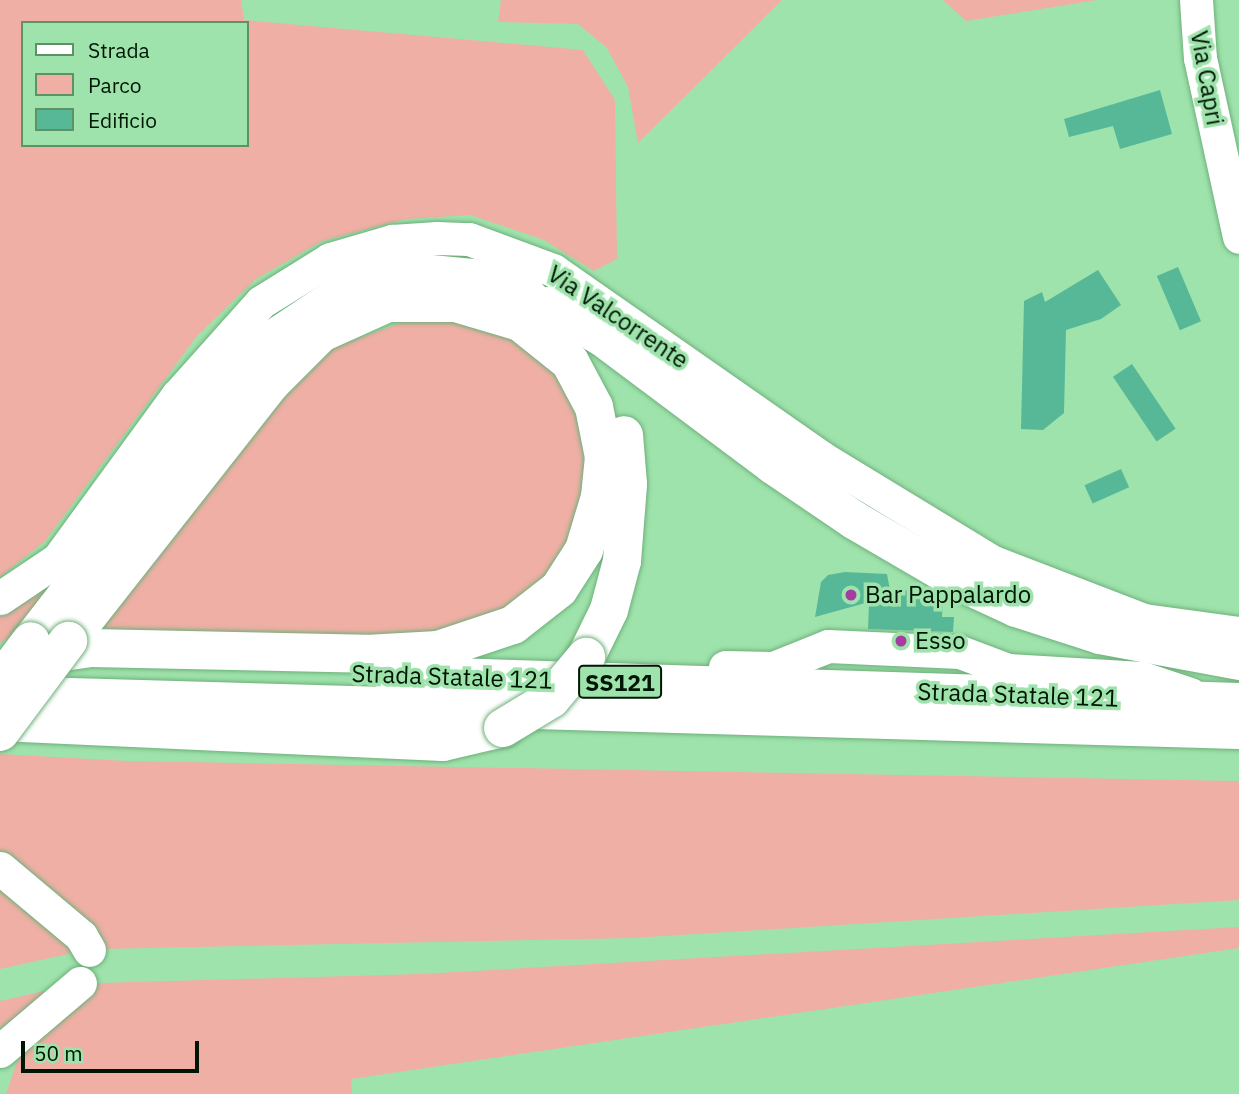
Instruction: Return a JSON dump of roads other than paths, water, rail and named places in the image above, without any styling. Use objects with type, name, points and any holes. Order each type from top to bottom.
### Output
[{"type":"main road","points":[[0,682],[10,655],[269,342],[304,316],[347,290],[410,272],[483,279],[525,294],[603,337],[773,465],[960,582],[1016,608],[1100,635],[1239,661]]},
{"type":"main road","points":[[0,722],[443,742],[503,728],[551,699],[586,657],[609,610],[622,561],[628,484],[624,437],[598,372],[525,294]]},
{"type":"main road","points":[[0,732],[68,641],[271,383],[321,333],[388,303],[456,303],[520,322],[570,362],[594,407],[604,457],[600,497],[584,550],[559,589],[501,630],[438,650],[366,654],[91,648],[10,655]]},
{"type":"main road","name":"Strada Statale 121","points":[[10,655],[529,679],[1225,701]]},
{"type":"main road","name":"Strada Statale 121","points":[[0,695],[1239,730]]},
{"type":"street","name":"Via Capri","points":[[1196,0],[1200,58],[1239,237]]},
{"type":"street","name":"Via Valcorrente","points":[[0,598],[58,559],[177,396],[261,303],[330,260],[392,241],[469,239],[553,270],[822,458],[993,562],[1144,620],[1239,633]]},
{"type":"street","points":[[0,868],[81,936],[89,950]]},
{"type":"street","points":[[0,1051],[80,983]]},
{"type":"place","name":"Bar Pappalardo","points":[[851,595]]},
{"type":"place","name":"Esso","points":[[901,641]]}]
